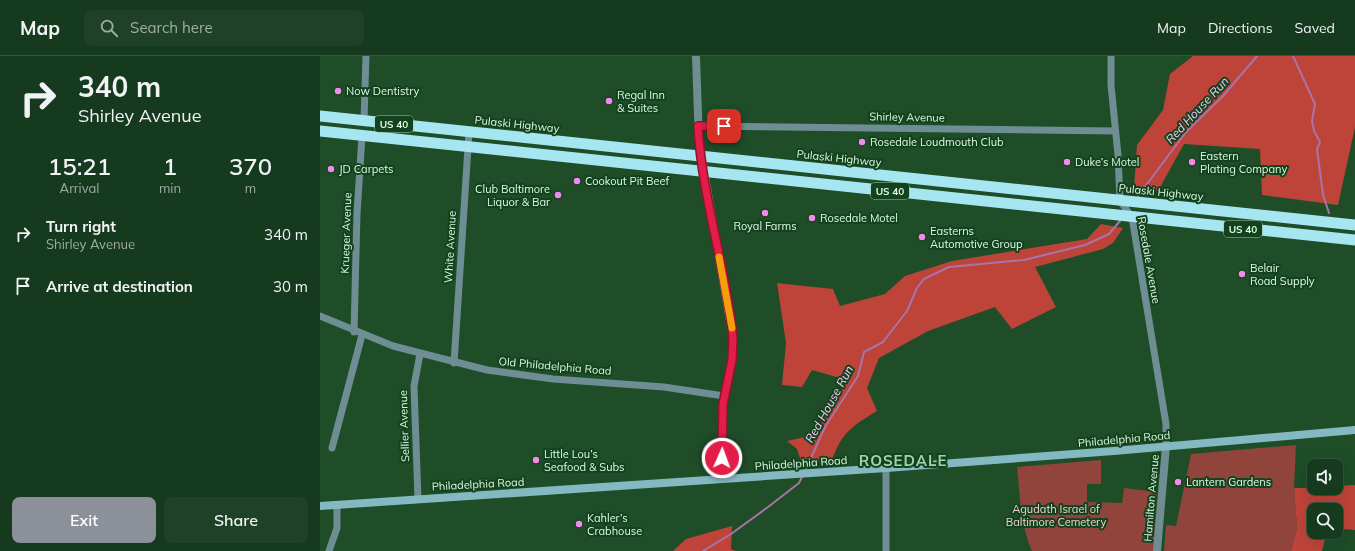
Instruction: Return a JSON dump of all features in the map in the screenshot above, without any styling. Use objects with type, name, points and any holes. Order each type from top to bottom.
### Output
[{"type":"highway","name":"Pulaski Highway","points":[[320,116],[1355,226]]},
{"type":"highway","name":"US 40","points":[[320,131],[1355,240]]},
{"type":"main road","name":"Philadelphia Road","points":[[320,506],[886,468],[1355,430]]},
{"type":"street","points":[[364,121],[366,56]]},
{"type":"street","points":[[696,56],[698,126],[701,157],[733,338],[732,360],[724,396],[721,479]]},
{"type":"street","points":[[1111,56],[1111,85],[1118,155],[1120,201]]},
{"type":"street","name":"Shirley Avenue","points":[[698,126],[1115,131]]},
{"type":"street","name":"White Avenue","points":[[454,363],[468,132]]},
{"type":"street","name":"Krueger Avenue","points":[[354,332],[357,214],[362,136]]},
{"type":"street","name":"Rosedale Avenue","points":[[1120,201],[1132,217],[1166,424],[1166,446]]},
{"type":"street","name":"Old Philadelphia Road","points":[[320,316],[362,335],[420,354],[454,363],[525,376],[649,385],[724,396]]},
{"type":"street","points":[[332,448],[362,335]]},
{"type":"street","name":"Sellier Avenue","points":[[418,499],[414,386],[420,354]]},
{"type":"street","name":"Hamilton Avenue","points":[[1157,551],[1166,446]]},
{"type":"street","points":[[886,468],[886,551]]},
{"type":"street","points":[[329,551],[337,528],[337,504]]},
{"type":"green space","points":[[1296,445],[1294,488],[1297,528],[1291,551],[1164,551],[1166,525],[1176,526],[1191,454]]},
{"type":"green space","name":"Agudath Israel of Baltimore Cemetery","points":[[1101,460],[1101,484],[1087,484],[1087,502],[1122,503],[1124,488],[1157,492],[1154,551],[1032,551],[1023,520],[1017,467]]},
{"type":"shaded area","points":[[1193,56],[1355,56],[1355,127],[1338,205],[1262,195],[1260,149],[1184,144],[1158,191],[1134,188],[1137,145],[1163,110],[1170,74]]},
{"type":"shaded area","points":[[1101,224],[1123,228],[1113,243],[1103,249],[1035,267],[1056,307],[1012,329],[995,307],[928,331],[879,358],[867,388],[877,411],[854,426],[844,436],[832,460],[801,461],[797,449],[787,441],[814,435],[847,380],[812,370],[802,387],[782,385],[786,343],[777,283],[833,289],[840,306],[885,294],[905,276],[952,261],[1087,239]]},
{"type":"shaded area","points":[[1355,485],[1355,530],[1343,529],[1343,503],[1307,503],[1307,539],[1325,539],[1322,551],[1291,551],[1297,528],[1294,488],[1307,488],[1307,495],[1343,495],[1343,486]]},
{"type":"shaded area","points":[[732,526],[731,549],[736,551],[673,551],[686,539]]},
{"type":"waterway","name":"Red House Run","points":[[1138,196],[1186,132],[1223,96],[1257,56]]},
{"type":"waterway","points":[[1293,56],[1315,104],[1312,121],[1314,131],[1320,142],[1317,149],[1323,195],[1329,213]]},
{"type":"waterway","name":"Red House Run","points":[[805,471],[825,427],[858,376],[864,352],[883,342],[907,311],[917,288],[924,279],[949,267],[1024,260],[1085,245],[1109,234],[1120,221]]},
{"type":"waterway","name":"Red House Run","points":[[703,551],[731,534],[768,507],[799,483],[802,477]]},
{"type":"slow traffic","points":[[719,257],[732,328]]},
{"type":"place","name":"Now Dentistry","points":[[338,91]]},
{"type":"place","name":"Regal Inn & Suites","points":[[609,101]]},
{"type":"place","name":"Rosedale Loudmouth Club","points":[[862,142]]},
{"type":"place","name":"Duke’s Motel","points":[[1067,162]]},
{"type":"place","name":"Eastern Plating Company","points":[[1192,162]]},
{"type":"place","name":"JD Carpets","points":[[331,169]]},
{"type":"place","name":"Cookout Pit Beef","points":[[577,181]]},
{"type":"place","name":"Club Baltimore Liquor & Bar","points":[[558,195]]},
{"type":"place","name":"Royal Farms","points":[[765,213]]},
{"type":"place","name":"Rosedale Motel","points":[[812,218]]},
{"type":"place","name":"Easterns Automotive Group","points":[[922,237]]},
{"type":"place","name":"Belair Road Supply","points":[[1242,274]]},
{"type":"place","name":"Little Lou’s Seafood & Subs","points":[[536,460]]},
{"type":"place","name":"Lantern Gardens","points":[[1178,482]]},
{"type":"place","name":"Kahler’s Crabhouse","points":[[579,524]]},
{"type":"district","name":"ROSEDALE","points":[[903,460]]},
{"type":"route","points":[[722,458],[723,404],[732,360],[733,338],[731,320],[707,196],[698,126],[724,126]]}]
